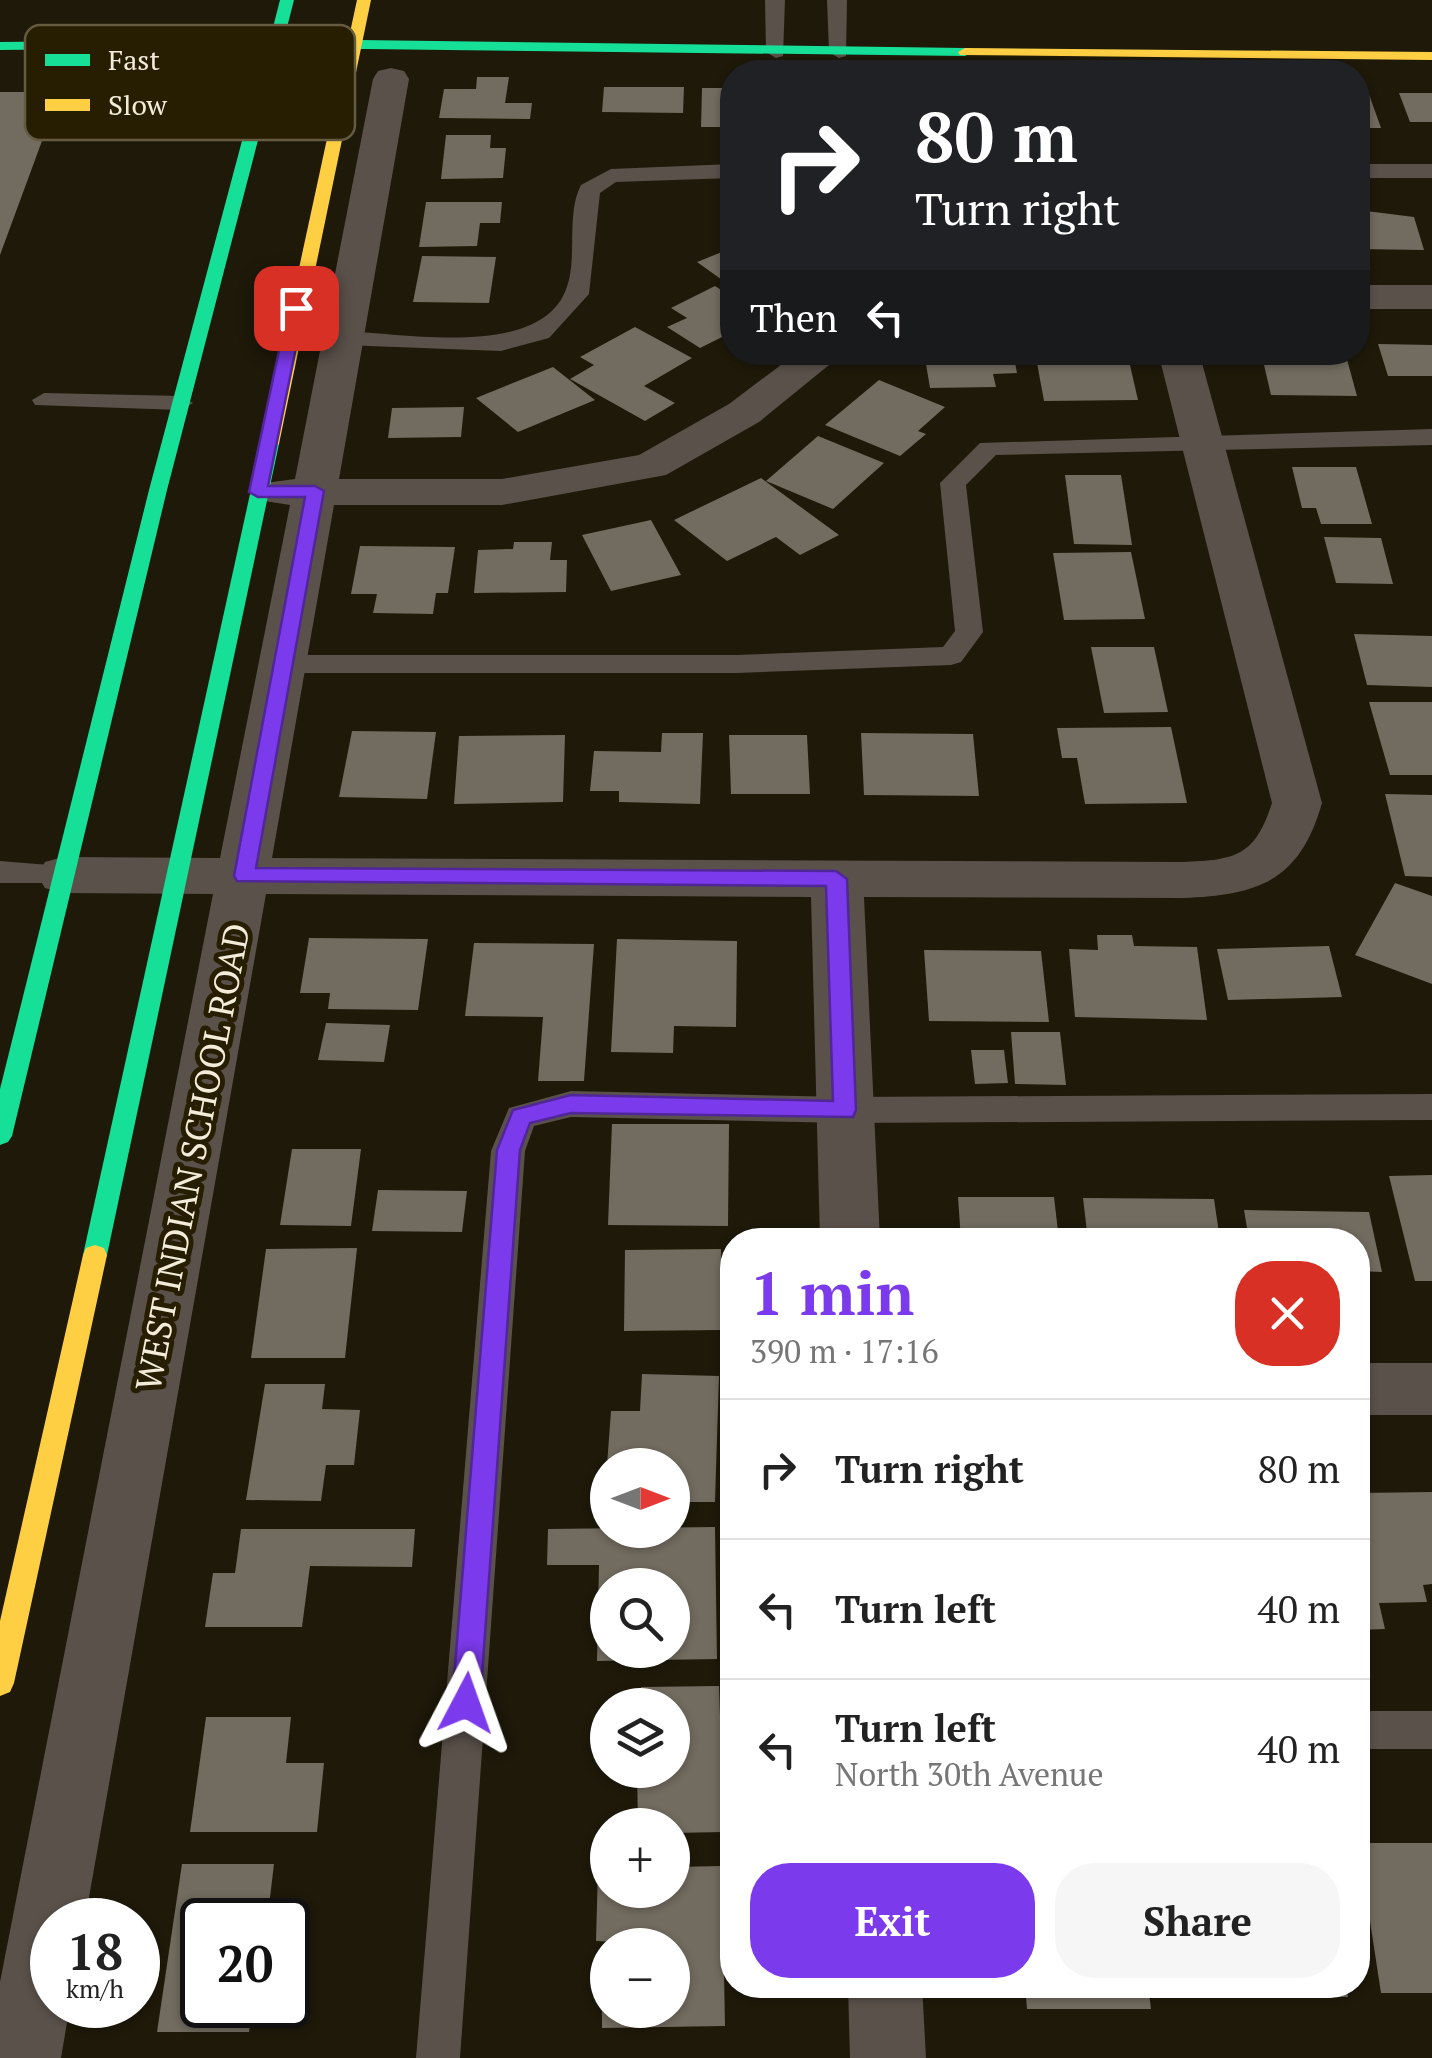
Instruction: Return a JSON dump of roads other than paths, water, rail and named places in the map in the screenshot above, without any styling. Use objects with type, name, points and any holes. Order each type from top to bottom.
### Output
[{"type":"main road","points":[[282,25],[288,0]]},
{"type":"main road","name":"WEST INDIAN SCHOOL ROAD","points":[[355,129],[373,62],[364,0]]},
{"type":"main road","points":[[0,24],[232,25]]},
{"type":"main road","points":[[355,58],[373,62],[840,52],[1022,60]]},
{"type":"main road","points":[[1272,60],[1432,56]]},
{"type":"main road","points":[[0,1136],[181,403],[251,140]]},
{"type":"main road","name":"WEST INDIAN SCHOOL ROAD","points":[[0,1683],[179,875],[258,492],[352,140]]},
{"type":"street","name":"WEST INDIAN SCHOOL ROAD","points":[[23,2058],[343,338],[373,62]]},
{"type":"street","points":[[1370,297],[1432,298]]},
{"type":"street","points":[[258,492],[502,492],[578,482],[652,466],[744,414],[808,365]]},
{"type":"street","points":[[63,875],[1208,880],[1275,854],[1297,803],[1181,365]]},
{"type":"street","points":[[836,879],[850,1228]]},
{"type":"street","points":[[1370,1389],[1432,1389]]},
{"type":"street","points":[[886,1998],[888,2058]]},
{"type":"lane","points":[[775,0],[776,52]]},
{"type":"lane","points":[[836,0],[840,52]]},
{"type":"lane","points":[[343,338],[501,344],[540,333],[577,294],[589,190],[611,176],[720,171]]},
{"type":"lane","points":[[1370,171],[1432,172]]},
{"type":"lane","points":[[44,400],[181,403]]},
{"type":"lane","points":[[280,664],[736,664],[950,656],[970,632],[953,483],[990,448],[1432,437]]},
{"type":"lane","points":[[0,872],[63,875]]},
{"type":"lane","points":[[438,2058],[508,1150],[521,1116],[571,1104],[845,1110],[1432,1107]]},
{"type":"lane","points":[[1370,1730],[1432,1730]]}]
